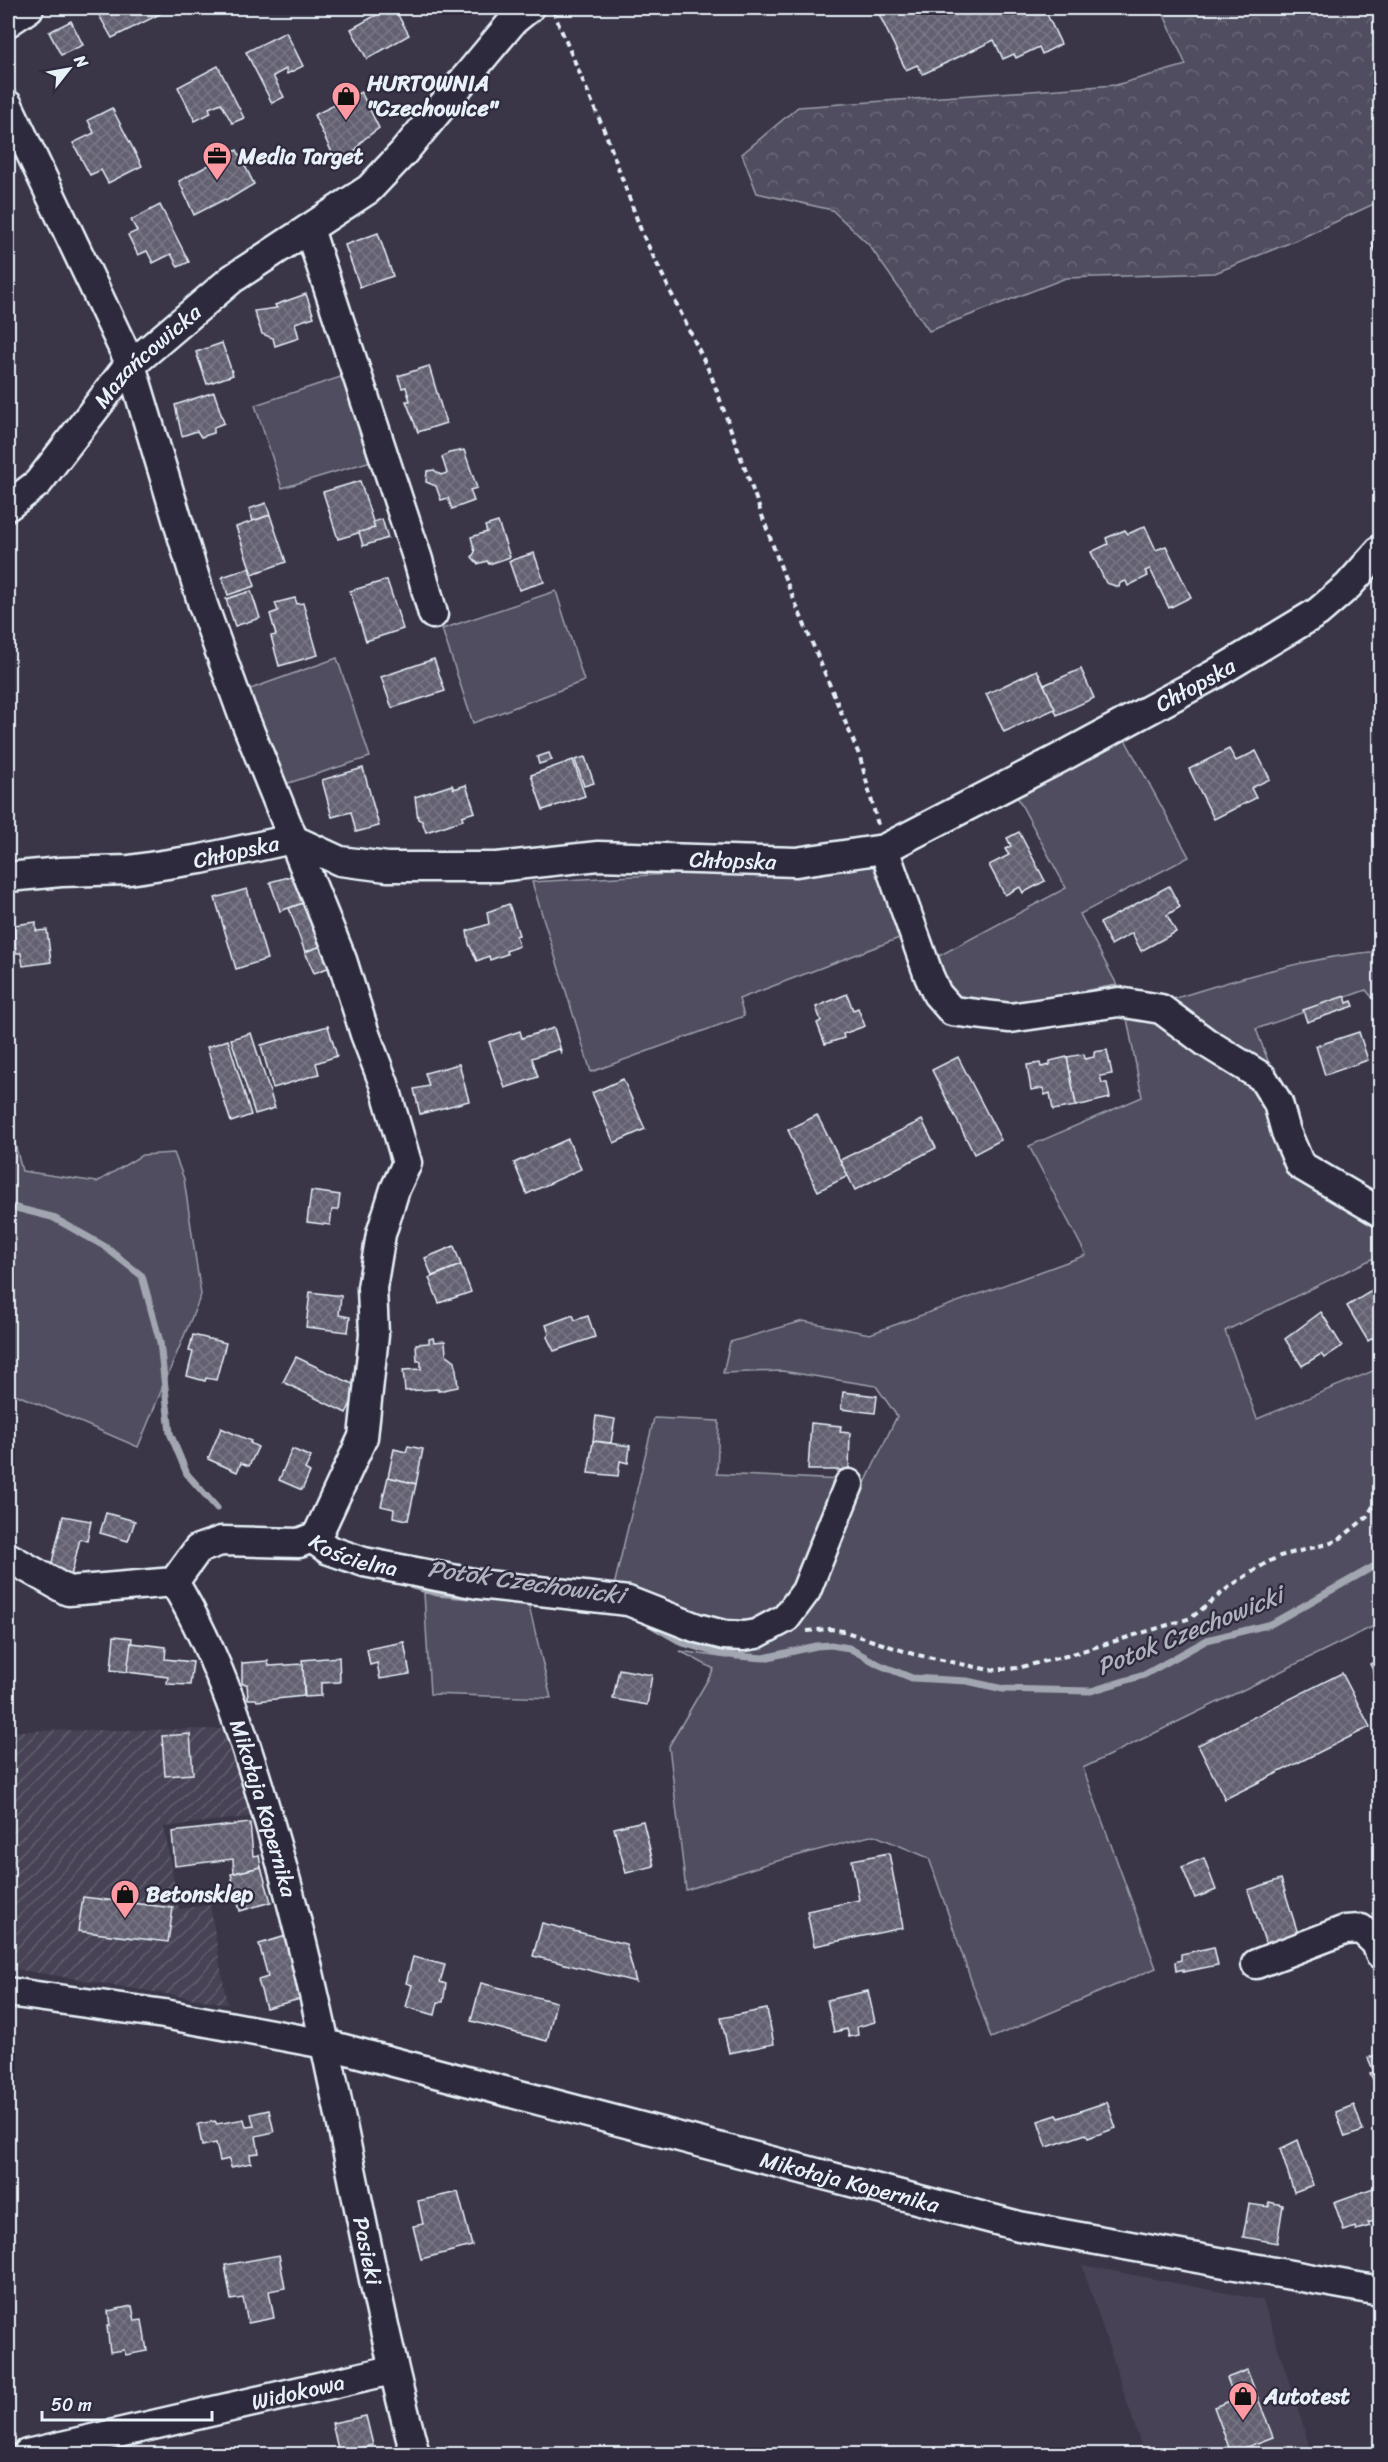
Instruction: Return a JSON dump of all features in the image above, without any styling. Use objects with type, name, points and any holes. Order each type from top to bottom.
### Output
[{"type":"street","points":[[8,22],[29,8]]},
{"type":"street","name":"Mazańcowicka","points":[[8,506],[38,483],[124,371],[232,279],[369,189],[404,153],[516,12]]},
{"type":"street","points":[[8,105],[131,365],[203,605],[241,710],[342,960],[365,1034],[384,1084],[407,1163],[395,1189],[381,1234],[372,1288],[374,1335],[363,1437],[317,1536],[312,1538]]},
{"type":"street","points":[[309,229],[418,560],[433,614]]},
{"type":"street","name":"Chłopska","points":[[8,877],[61,872],[129,870],[201,859],[292,838],[340,861],[387,867],[497,867],[598,856],[796,862],[884,849],[1215,674],[1318,612],[1348,586],[1380,550]]},
{"type":"street","points":[[884,849],[928,976],[937,993],[952,1011],[1010,1018],[1119,1002],[1161,1010],[1262,1077],[1278,1103],[1286,1132],[1300,1165],[1380,1212]]},
{"type":"street","name":"Kościelna","points":[[174,1582],[198,1549],[221,1541],[299,1543],[312,1538],[329,1550],[364,1562],[478,1584],[628,1601],[697,1628],[724,1635],[744,1636],[756,1634],[786,1618],[806,1591],[849,1484]]},
{"type":"street","points":[[8,1557],[68,1591],[174,1582]]},
{"type":"street","name":"Mikołaja Kopernika","points":[[174,1582],[195,1617],[245,1740],[289,1889],[320,2013],[325,2044]]},
{"type":"street","points":[[1256,1965],[1345,1930],[1361,1929],[1376,1942],[1380,1954]]},
{"type":"street","name":"Mikołaja Kopernika","points":[[8,1992],[164,2014],[325,2044],[1019,2226],[1380,2291]]},
{"type":"street","name":"Pasieki","points":[[325,2044],[392,2370],[415,2454]]},
{"type":"street","name":"Widokowa","points":[[27,2454],[392,2370]]},
{"type":"path","points":[[552,8],[607,137],[642,233],[711,375],[784,576],[860,757],[884,849]]},
{"type":"path","points":[[806,1631],[819,1629],[843,1631],[913,1654],[990,1670],[1017,1668],[1066,1656],[1195,1615],[1229,1587],[1266,1563],[1280,1556],[1341,1538],[1367,1516],[1380,1494]]},
{"type":"shaded area","points":[[230,1729],[256,1816],[164,1827],[179,1909],[210,1905],[227,2004],[9,1968],[8,1731]]},
{"type":"shaded area","points":[[1082,2265],[1263,2300],[1312,2454],[1144,2454]]},
{"type":"green space","points":[[1161,8],[1380,8],[1380,201],[1299,239],[1215,273],[1066,278],[929,331],[869,245],[832,210],[757,193],[742,154],[798,107],[1116,85],[1186,65]]},
{"type":"green space","points":[[353,373],[381,458],[282,488],[255,405]]},
{"type":"green space","points":[[556,591],[584,681],[473,723],[442,629]]},
{"type":"green space","points":[[337,658],[370,757],[276,787],[239,693]]},
{"type":"green space","points":[[1121,732],[1189,857],[1080,914],[1117,985],[992,1007],[947,995],[933,959],[1066,888],[1015,793]]},
{"type":"green space","points":[[842,864],[880,866],[902,937],[739,999],[744,1016],[591,1072],[532,882]]},
{"type":"green space","points":[[1380,951],[1380,1007],[1366,990],[1256,1029],[1270,1066],[1233,1045],[1170,1000],[1300,963]]},
{"type":"green space","points":[[1126,1013],[1141,1014],[1261,1093],[1282,1160],[1380,1225],[1380,1255],[1225,1331],[1257,1419],[1380,1368],[1380,1623],[1083,1768],[1156,1968],[991,2038],[929,1858],[874,1835],[766,1864],[686,1890],[669,1746],[714,1669],[680,1651],[727,1658],[784,1635],[803,1613],[897,1416],[876,1386],[782,1371],[723,1373],[730,1342],[803,1321],[870,1334],[1086,1255],[1029,1146],[1142,1097]]},
{"type":"green space","points":[[8,1116],[22,1171],[97,1182],[142,1155],[174,1153],[184,1179],[201,1295],[138,1447],[8,1391]]},
{"type":"green space","points":[[654,1418],[719,1421],[717,1474],[841,1480],[794,1594],[755,1628],[734,1632],[613,1590]]},
{"type":"green space","points":[[424,1593],[528,1602],[551,1698],[430,1694]]},
{"type":"building","points":[[95,8],[157,8],[160,14],[112,38]]},
{"type":"building","points":[[389,8],[394,8],[409,35],[367,59],[351,29]]},
{"type":"building","points":[[876,8],[1044,8],[1061,44],[1042,54],[1039,47],[1016,58],[1014,54],[1003,59],[994,40],[923,74],[917,65],[906,70]]},
{"type":"building","points":[[71,21],[83,45],[61,55],[49,32]]},
{"type":"building","points":[[286,32],[303,66],[287,74],[286,69],[273,76],[284,97],[272,103],[246,52]]},
{"type":"building","points":[[218,66],[244,118],[232,123],[221,103],[209,108],[211,113],[195,121],[178,87]]},
{"type":"building","name":"HURTOWNIA \"Czechowice\"","points":[[361,92],[379,128],[363,140],[353,154],[336,161],[314,115]]},
{"type":"building","points":[[112,108],[142,166],[108,183],[101,170],[90,175],[73,143],[94,133],[88,120]]},
{"type":"building","name":"Media Target","points":[[237,150],[254,184],[226,201],[225,199],[194,215],[179,181]]},
{"type":"building","points":[[160,205],[189,262],[178,267],[171,254],[153,263],[147,251],[138,255],[128,235],[137,231],[131,220]]},
{"type":"building","points":[[378,233],[393,276],[360,287],[345,245]]},
{"type":"building","points":[[1380,239],[1380,263],[1372,243]]},
{"type":"building","points":[[306,294],[314,317],[295,323],[299,338],[275,346],[273,338],[262,334],[254,311],[277,308],[275,305]]},
{"type":"building","points":[[222,343],[233,375],[207,384],[196,352]]},
{"type":"building","points":[[429,366],[446,423],[418,432],[406,401],[410,401],[406,387],[402,388],[398,376]]},
{"type":"building","points":[[214,392],[224,423],[214,427],[214,433],[201,437],[197,431],[182,436],[175,405]]},
{"type":"building","points":[[464,450],[477,488],[470,490],[474,501],[452,509],[448,498],[441,500],[436,486],[426,482],[427,471],[434,470],[441,475],[447,473],[442,457]]},
{"type":"building","points":[[360,481],[375,528],[338,539],[323,492]]},
{"type":"building","points":[[266,503],[270,515],[253,521],[249,509]]},
{"type":"building","points":[[270,515],[286,562],[252,574],[236,527]]},
{"type":"building","points":[[382,519],[388,538],[363,546],[359,532],[375,528],[373,522]]},
{"type":"building","points":[[498,522],[510,557],[489,564],[487,561],[478,564],[472,557],[475,552],[471,537],[487,532],[485,526]]},
{"type":"building","points":[[1145,526],[1156,550],[1166,546],[1191,597],[1169,608],[1150,569],[1145,571],[1148,576],[1128,586],[1126,581],[1120,583],[1119,587],[1106,583],[1091,552],[1108,544],[1106,538],[1125,530],[1128,534]]},
{"type":"building","points":[[534,553],[544,582],[519,590],[509,561]]},
{"type":"building","points":[[249,568],[255,586],[228,595],[222,577]]},
{"type":"building","points":[[387,580],[403,629],[366,641],[350,591]]},
{"type":"building","points":[[251,591],[260,618],[235,626],[226,599]]},
{"type":"building","points":[[295,598],[297,604],[303,603],[318,655],[279,666],[271,636],[276,635],[270,614],[278,611],[275,603]]},
{"type":"building","points":[[434,659],[445,691],[392,708],[381,677]]},
{"type":"building","points":[[1081,669],[1094,698],[1057,715],[1044,685]]},
{"type":"building","points":[[1037,670],[1055,709],[1004,732],[986,694]]},
{"type":"building","points":[[1229,749],[1236,761],[1256,751],[1270,779],[1251,788],[1256,798],[1214,819],[1189,769]]},
{"type":"building","points":[[549,753],[552,760],[539,764],[537,757]]},
{"type":"building","points":[[585,757],[594,783],[584,786],[575,760]]},
{"type":"building","points":[[573,760],[585,796],[543,810],[531,775]]},
{"type":"building","points":[[363,768],[379,826],[356,832],[351,812],[332,817],[322,780]]},
{"type":"building","points":[[452,785],[454,789],[466,785],[475,812],[462,816],[463,820],[426,832],[422,821],[418,819],[415,797]]},
{"type":"building","points":[[1019,832],[1045,881],[1023,893],[1020,887],[1005,895],[989,865],[1009,855],[1005,849],[1011,846],[1007,838]]},
{"type":"building","points":[[299,874],[309,901],[280,911],[270,882]]},
{"type":"building","points":[[1169,886],[1180,907],[1167,915],[1176,932],[1141,951],[1132,933],[1111,945],[1100,923]]},
{"type":"building","points":[[247,889],[267,959],[236,969],[215,898]]},
{"type":"building","points":[[309,901],[325,945],[305,952],[289,908]]},
{"type":"building","points":[[509,904],[519,935],[516,936],[519,946],[506,951],[507,954],[490,960],[489,956],[477,961],[469,944],[467,931],[489,924],[487,912]]},
{"type":"building","points":[[36,922],[36,931],[47,930],[51,962],[23,966],[21,953],[16,953],[14,925]]},
{"type":"building","points":[[324,945],[333,966],[314,973],[305,952]]},
{"type":"building","points":[[847,994],[853,1010],[858,1008],[865,1026],[843,1034],[844,1038],[825,1044],[817,1023],[821,1021],[816,1007]]},
{"type":"building","points":[[1345,996],[1347,1003],[1352,1001],[1354,1006],[1307,1022],[1303,1010]]},
{"type":"building","points":[[328,1026],[337,1056],[316,1063],[319,1074],[273,1088],[261,1045]]},
{"type":"building","points":[[554,1028],[562,1054],[559,1049],[532,1058],[538,1077],[505,1088],[489,1042],[520,1031],[522,1038]]},
{"type":"building","points":[[1359,1032],[1368,1060],[1325,1075],[1316,1046]]},
{"type":"building","points":[[251,1033],[275,1108],[255,1114],[231,1039]]},
{"type":"building","points":[[228,1040],[251,1115],[231,1122],[207,1047]]},
{"type":"building","points":[[1107,1050],[1112,1074],[1100,1076],[1102,1083],[1107,1083],[1110,1098],[1076,1106],[1067,1057],[1084,1054],[1085,1059],[1094,1057],[1094,1052]]},
{"type":"building","points":[[958,1057],[1001,1140],[974,1154],[932,1070]]},
{"type":"building","points":[[1067,1057],[1076,1106],[1053,1110],[1050,1093],[1045,1095],[1043,1088],[1031,1090],[1027,1065],[1040,1063],[1041,1067],[1050,1065],[1050,1061]]},
{"type":"building","points":[[459,1064],[469,1101],[420,1114],[414,1089],[429,1086],[425,1073]]},
{"type":"building","points":[[623,1079],[645,1129],[614,1143],[592,1093]]},
{"type":"building","points":[[817,1115],[848,1176],[818,1191],[788,1130]]},
{"type":"building","points":[[922,1120],[936,1148],[855,1190],[840,1160]]},
{"type":"building","points":[[568,1139],[581,1169],[527,1194],[514,1163]]},
{"type":"building","points":[[311,1191],[340,1195],[338,1210],[332,1210],[330,1225],[307,1222]]},
{"type":"building","points":[[454,1246],[461,1265],[432,1276],[425,1258]]},
{"type":"building","points":[[461,1265],[471,1292],[439,1303],[429,1278]]},
{"type":"building","points":[[1373,1290],[1380,1303],[1380,1334],[1368,1341],[1347,1306]]},
{"type":"building","points":[[310,1292],[341,1296],[339,1315],[350,1317],[348,1332],[306,1327]]},
{"type":"building","points":[[1321,1312],[1342,1346],[1324,1358],[1321,1354],[1302,1366],[1285,1339]]},
{"type":"building","points":[[573,1315],[575,1320],[588,1316],[595,1337],[554,1351],[547,1337],[549,1334],[546,1325]]},
{"type":"building","points":[[193,1335],[226,1343],[216,1380],[206,1378],[205,1381],[187,1376],[193,1352],[189,1351]]},
{"type":"building","points":[[433,1338],[434,1342],[445,1341],[446,1354],[455,1361],[458,1387],[438,1391],[438,1389],[405,1391],[403,1370],[421,1369],[421,1361],[417,1361],[416,1344],[429,1343],[429,1339]]},
{"type":"building","points":[[296,1357],[359,1387],[346,1413],[283,1382]]},
{"type":"building","points":[[843,1392],[877,1396],[875,1413],[841,1409]]},
{"type":"building","points":[[596,1416],[615,1419],[611,1443],[593,1441]]},
{"type":"building","points":[[811,1423],[841,1426],[840,1432],[850,1433],[849,1470],[808,1470]]},
{"type":"building","points":[[221,1428],[251,1441],[250,1443],[258,1447],[249,1466],[241,1463],[237,1472],[208,1459]]},
{"type":"building","points":[[593,1441],[630,1446],[628,1463],[620,1461],[618,1476],[588,1473]]},
{"type":"building","points":[[408,1446],[423,1449],[416,1484],[388,1477],[394,1449],[406,1452]]},
{"type":"building","points":[[292,1449],[311,1457],[305,1469],[310,1472],[302,1490],[279,1480]]},
{"type":"building","points":[[388,1477],[416,1484],[408,1520],[393,1517],[394,1509],[381,1506]]},
{"type":"building","points":[[106,1513],[135,1521],[128,1541],[100,1533]]},
{"type":"building","points":[[63,1516],[91,1521],[87,1541],[80,1539],[71,1576],[50,1571]]},
{"type":"building","points":[[114,1636],[132,1638],[128,1672],[111,1670]]},
{"type":"building","points":[[404,1642],[410,1674],[380,1679],[377,1663],[370,1665],[367,1649]]},
{"type":"building","points":[[131,1643],[166,1647],[165,1659],[193,1662],[190,1685],[167,1684],[168,1677],[127,1672]]},
{"type":"building","points":[[339,1657],[340,1682],[321,1683],[321,1696],[305,1697],[302,1660]]},
{"type":"building","points":[[1380,1659],[1380,1684],[1370,1664]]},
{"type":"building","points":[[268,1661],[269,1666],[303,1664],[304,1696],[257,1701],[248,1699],[247,1684],[242,1684],[242,1663]]},
{"type":"building","points":[[619,1669],[652,1675],[647,1705],[613,1699]]},
{"type":"building","points":[[1342,1673],[1370,1727],[1225,1799],[1198,1745]]},
{"type":"building","points":[[190,1734],[193,1774],[165,1776],[162,1736]]},
{"type":"building","points":[[643,1821],[654,1866],[626,1873],[614,1828]]},
{"type":"building","points":[[250,1823],[253,1856],[259,1855],[261,1867],[234,1873],[233,1859],[175,1866],[172,1832]]},
{"type":"building","points":[[889,1853],[903,1928],[814,1946],[807,1911],[859,1900],[852,1860]]},
{"type":"building","points":[[1204,1858],[1216,1890],[1195,1898],[1182,1867]]},
{"type":"building","points":[[261,1867],[271,1902],[240,1911],[231,1874]]},
{"type":"building","points":[[1281,1879],[1299,1937],[1267,1948],[1248,1890]]},
{"type":"building","name":"Betonsklep","points":[[83,1897],[173,1908],[168,1942],[78,1931]]},
{"type":"building","points":[[542,1923],[626,1944],[636,1982],[533,1956]]},
{"type":"building","points":[[286,1936],[304,1998],[266,2008],[258,1980],[268,1977],[259,1944]]},
{"type":"building","points":[[1214,1947],[1218,1965],[1183,1972],[1183,1969],[1176,1971],[1175,1962],[1181,1960],[1181,1954]]},
{"type":"building","points":[[413,1957],[445,1965],[440,1982],[446,1984],[443,2002],[438,2002],[435,2015],[406,2007],[412,1985],[406,1983]]},
{"type":"building","points":[[481,1983],[556,2002],[547,2041],[471,2021]]},
{"type":"building","points":[[868,1991],[875,2022],[857,2027],[858,2035],[849,2037],[847,2029],[834,2032],[827,2000]]},
{"type":"building","points":[[767,2009],[774,2044],[729,2053],[721,2018]]},
{"type":"building","points":[[1380,2053],[1380,2096],[1370,2073],[1374,2072],[1368,2058]]},
{"type":"building","points":[[1107,2102],[1116,2128],[1088,2138],[1086,2134],[1047,2147],[1038,2121],[1057,2115],[1059,2118]]},
{"type":"building","points":[[1354,2105],[1363,2131],[1345,2137],[1336,2112]]},
{"type":"building","points":[[269,2110],[274,2132],[256,2136],[259,2153],[250,2154],[251,2163],[231,2167],[229,2159],[220,2161],[216,2143],[202,2146],[198,2124],[215,2121],[217,2124],[244,2119],[246,2127],[254,2126],[251,2114]]},
{"type":"building","points":[[1298,2140],[1313,2185],[1294,2192],[1280,2149]]},
{"type":"building","points":[[1379,2186],[1380,2219],[1368,2223],[1370,2226],[1356,2230],[1355,2227],[1344,2231],[1334,2202]]},
{"type":"building","points":[[458,2192],[472,2246],[421,2259],[413,2226],[423,2224],[418,2201]]},
{"type":"building","points":[[1269,2202],[1283,2205],[1277,2243],[1243,2237],[1249,2204],[1269,2207]]},
{"type":"building","points":[[279,2255],[285,2288],[269,2291],[274,2318],[248,2323],[243,2298],[231,2300],[225,2265]]},
{"type":"building","points":[[132,2306],[135,2321],[142,2320],[147,2351],[126,2355],[124,2350],[110,2352],[108,2311]]},
{"type":"building","name":"Autotest","points":[[1247,2370],[1273,2437],[1231,2453],[1214,2407],[1235,2399],[1227,2378]]},
{"type":"building","points":[[366,2416],[373,2445],[339,2453],[332,2423]]},
{"type":"waterway","name":"Potok Czechowicki","points":[[8,1206],[52,1217],[104,1246],[142,1276],[160,1342],[170,1433],[187,1474],[217,1508]]},
{"type":"waterway","name":"Potok Czechowicki","points":[[650,1624],[683,1643],[716,1653],[764,1658],[816,1646],[831,1645],[849,1648],[880,1665],[912,1678],[967,1681],[1003,1689],[1091,1691],[1144,1675],[1207,1640],[1271,1624],[1380,1563]]},
{"type":"waterway","name":"Potok Czechowicki","points":[[412,1586],[437,1593],[468,1596]]},
{"type":"place","name":"HURTOWNIA \"Czechowice\"","points":[[346,122]]},
{"type":"place","name":"Media Target","points":[[217,182]]},
{"type":"place","name":"Betonsklep","points":[[125,1920]]},
{"type":"place","name":"Autotest","points":[[1243,2422]]}]
